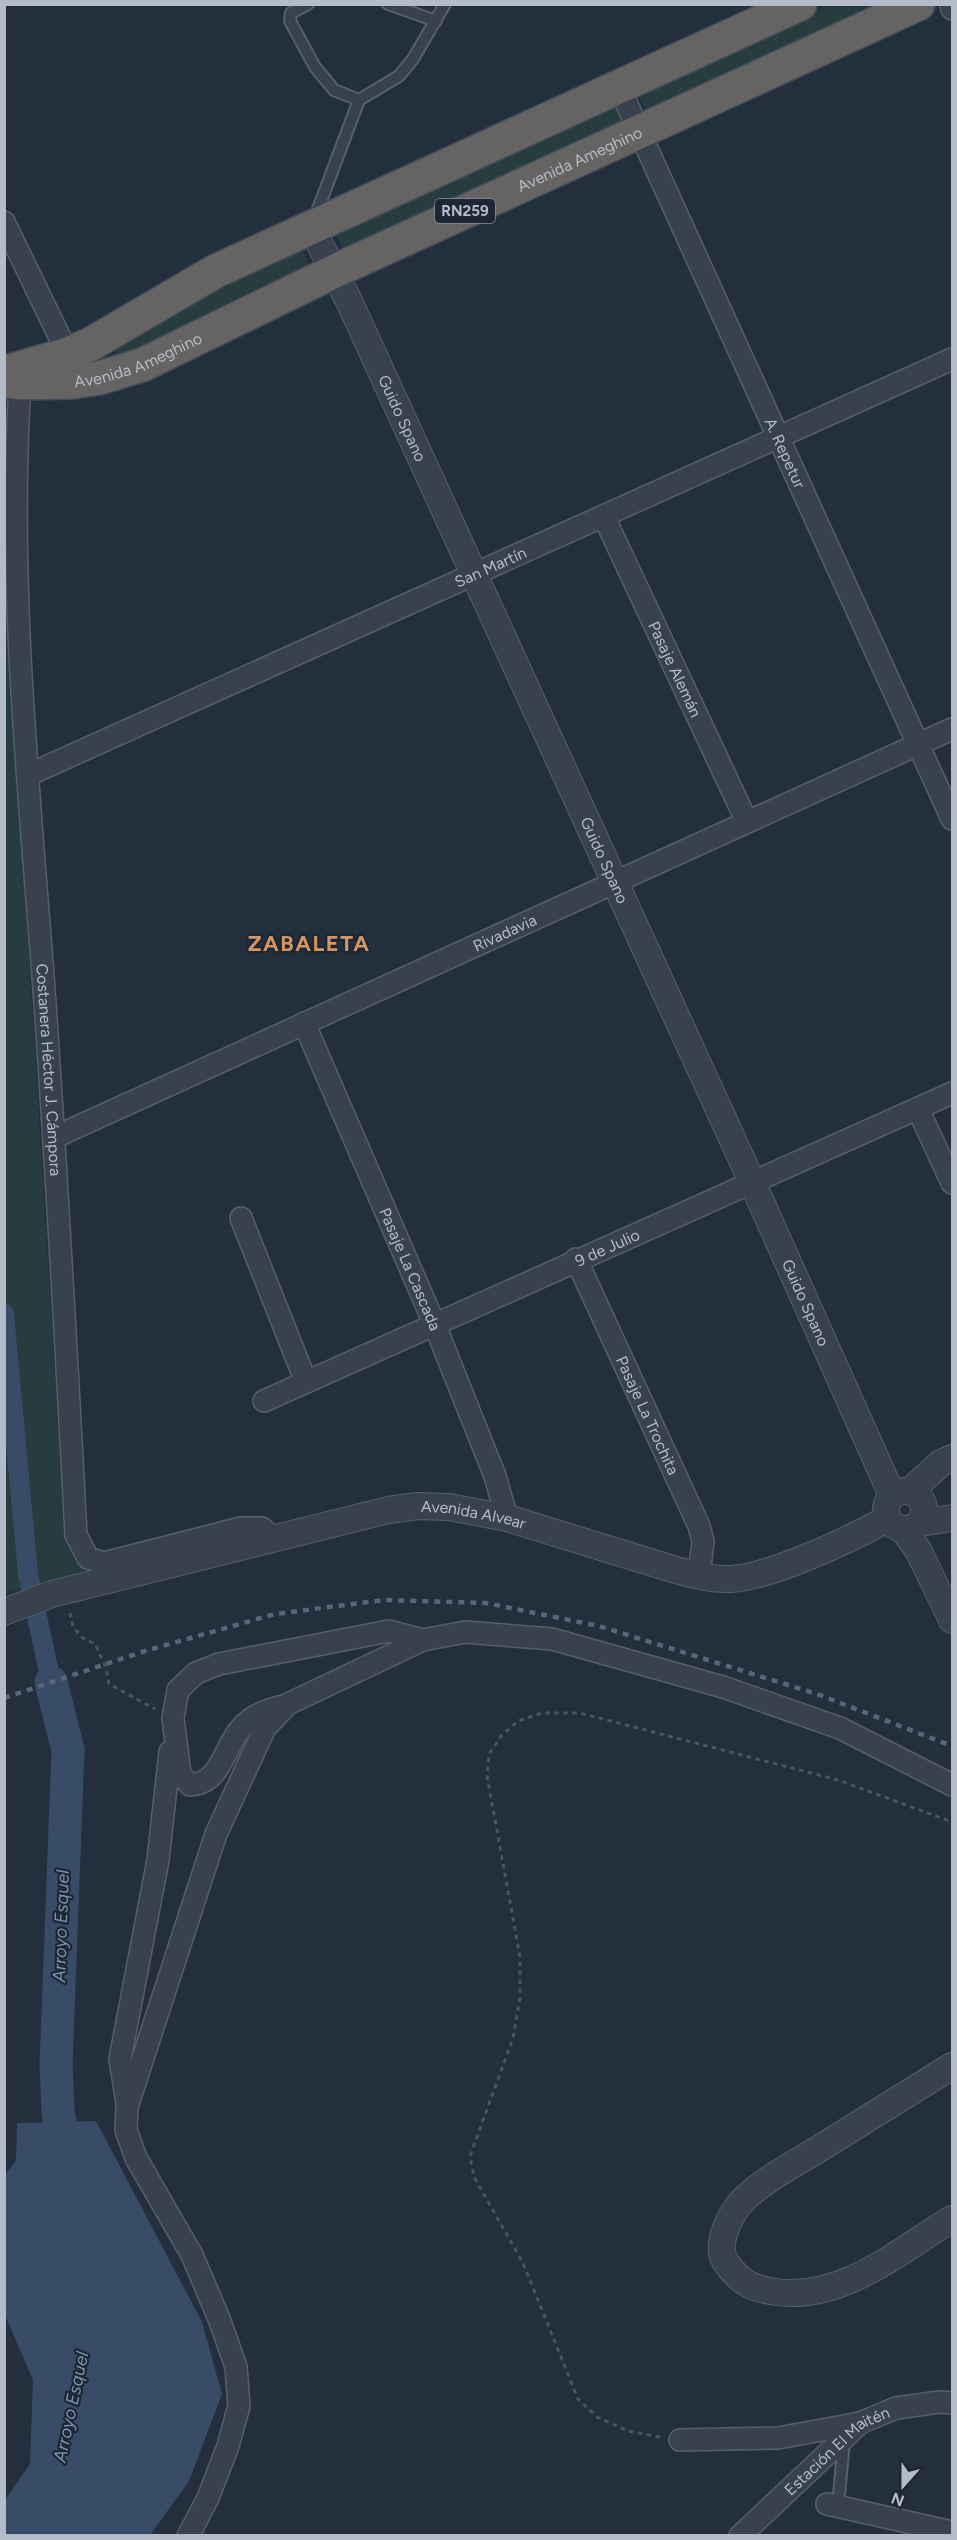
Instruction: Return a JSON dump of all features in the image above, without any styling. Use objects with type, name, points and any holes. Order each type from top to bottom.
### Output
[{"type":"highway","name":"Avenida Ameghino","points":[[10,379],[91,344],[216,271],[800,4]]},
{"type":"highway","name":"Avenida Ameghino","points":[[10,379],[90,379],[142,365],[334,271],[918,4]]},
{"type":"street","points":[[951,4],[952,9]]},
{"type":"street","name":"A. Repetur","points":[[619,87],[952,819]]},
{"type":"street","points":[[4,222],[68,354]]},
{"type":"street","name":"Guido Spano","points":[[311,227],[334,271],[952,1620]]},
{"type":"street","name":"San Martín","points":[[28,775],[952,359]]},
{"type":"street","name":"Costanera Héctor J. Cámpora","points":[[10,379],[17,427],[18,640],[55,1137],[76,1535],[88,1558],[104,1563],[251,1527],[262,1528],[273,1539]]},
{"type":"street","name":"Pasaje Alemán","points":[[604,517],[747,822]]},
{"type":"street","name":"Rivadavia","points":[[55,1137],[952,729]]},
{"type":"street","name":"Pasaje La Cascada","points":[[304,1023],[434,1323],[495,1476],[507,1518]]},
{"type":"street","name":"9 de Julio","points":[[264,1401],[576,1259],[753,1184],[952,1093]]},
{"type":"street","points":[[918,1109],[952,1183]]},
{"type":"street","points":[[242,1218],[306,1382]]},
{"type":"street","name":"Pasaje La Trochita","points":[[576,1259],[699,1526],[703,1541],[699,1576]]},
{"type":"street","name":"Avenida Alvear","points":[[906,1519],[941,1463],[952,1458]]},
{"type":"street","name":"Avenida Alvear","points":[[4,1612],[59,1592],[388,1510],[418,1506],[449,1507],[507,1518],[699,1576],[730,1579],[750,1577],[774,1570],[906,1519],[952,1518]]},
{"type":"street","points":[[188,2535],[208,2498],[228,2446],[239,2406],[236,2367],[192,2255],[136,2158],[126,2130],[127,2107],[120,2059],[158,1860],[178,1690],[196,1673],[219,1664],[389,1631],[423,1640]]},
{"type":"street","points":[[173,1718],[180,1774],[190,1785],[202,1784],[213,1777],[226,1750],[244,1725],[258,1714],[288,1704],[423,1640],[465,1632],[552,1640],[723,1688],[828,1724],[952,1785]]},
{"type":"street","points":[[127,2107],[216,1834],[265,1728],[288,1704]]},
{"type":"street","points":[[952,2066],[775,2176],[740,2204],[726,2226],[723,2244],[724,2261],[738,2278],[754,2289],[783,2293],[818,2291],[858,2277],[952,2219]]},
{"type":"street","name":"Estación El Maitén","points":[[740,2535],[860,2423],[896,2408],[939,2402],[952,2403]]},
{"type":"street","points":[[680,2440],[778,2438],[860,2423]]},
{"type":"street","points":[[833,2505],[952,2532]]},
{"type":"lane","points":[[308,4],[291,13],[290,21],[315,67],[334,90],[359,100]]},
{"type":"lane","points":[[388,4],[435,21]]},
{"type":"lane","points":[[311,227],[359,100],[399,76],[414,59],[445,4]]},
{"type":"lane","points":[[833,2505],[844,2438]]},
{"type":"path","points":[[59,1592],[73,1627],[83,1638],[94,1644],[106,1668],[109,1684],[173,1718]]},
{"type":"path","points":[[680,2440],[628,2431],[597,2417],[578,2399],[523,2263],[474,2176],[471,2156],[513,2038],[520,1998],[519,1957],[487,1776],[489,1754],[502,1735],[518,1721],[542,1713],[580,1713],[838,1780],[952,1822]]},
{"type":"green space","points":[[828,5],[883,5],[648,115],[638,94]]},
{"type":"green space","points":[[611,100],[621,121],[344,251],[334,230]]},
{"type":"green space","points":[[300,246],[311,269],[119,357],[114,349],[223,282]]},
{"type":"green space","points":[[4,511],[16,744],[65,1539],[73,1557],[92,1569],[5,1593]]},
{"type":"water","points":[[96,2121],[202,2322],[222,2394],[189,2481],[150,2535],[5,2535],[5,2500],[30,2464],[33,2380],[5,2315],[5,2175],[16,2161],[17,2123]]},
{"type":"waterway","name":"Arroyo Esquel","points":[[4,1314],[28,1574],[51,1682]]},
{"type":"waterway","name":"Arroyo Esquel","points":[[51,1682],[68,1750],[56,2065],[58,2111],[67,2166]]},
{"type":"railway","points":[[4,1698],[145,1651],[275,1614],[384,1600],[486,1603],[599,1626],[817,1694],[952,1746]]},
{"type":"district","name":"ZABALETA","points":[[309,943]]}]
